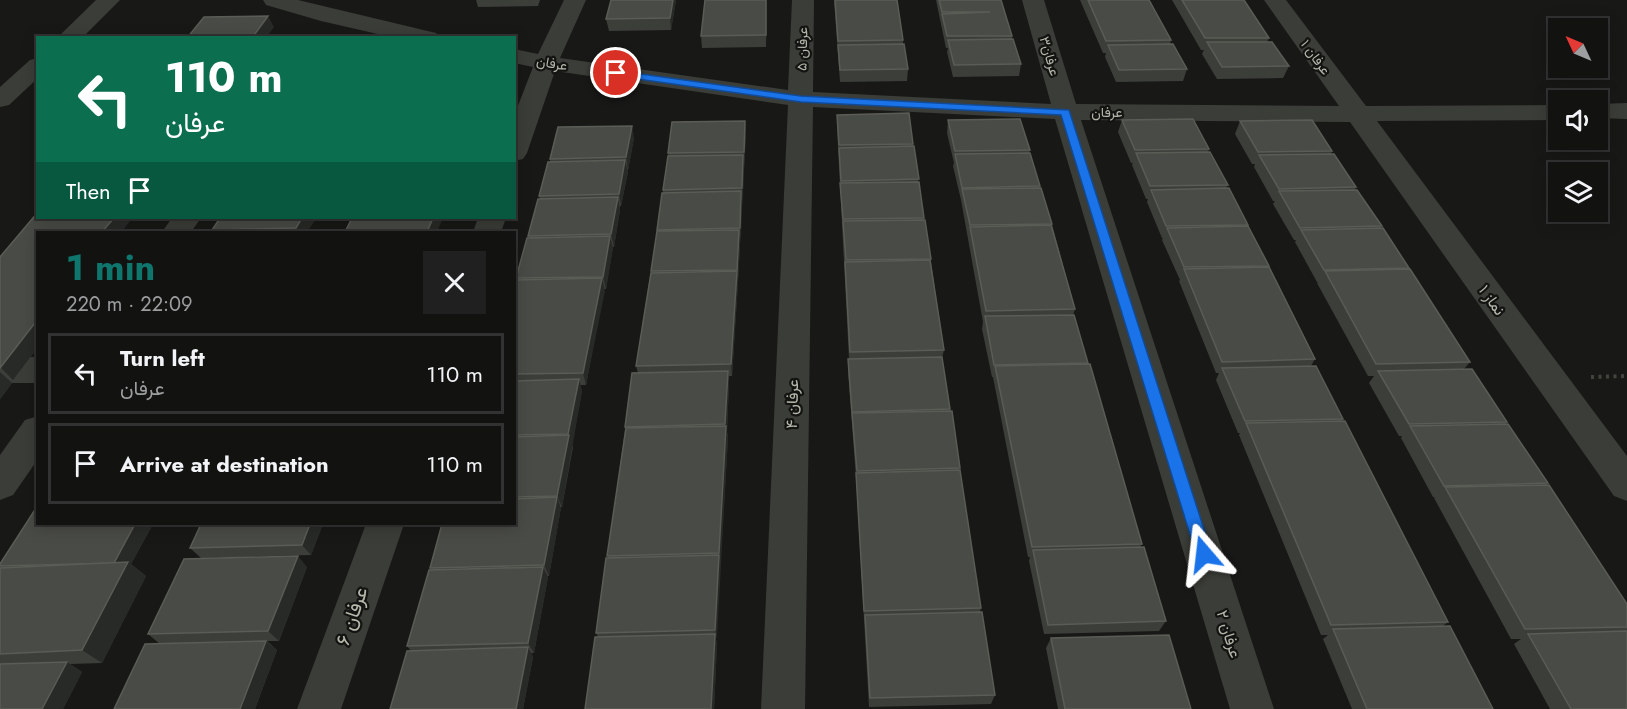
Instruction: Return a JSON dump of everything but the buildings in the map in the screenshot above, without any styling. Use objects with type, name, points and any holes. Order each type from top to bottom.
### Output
[{"type":"street","points":[[70,36],[109,0]]},
{"type":"street","points":[[274,0],[335,8],[422,36]]},
{"type":"street","points":[[516,147],[546,63],[575,0]]},
{"type":"street","name":"عرفان ۵","points":[[801,99],[803,0]]},
{"type":"street","name":"عرفان۳","points":[[1033,0],[1066,112]]},
{"type":"street","name":"عرفان ۱","points":[[1275,0],[1357,114]]},
{"type":"street","points":[[315,36],[335,8]]},
{"type":"street","name":"عرفان","points":[[516,56],[546,63],[801,99],[1066,112],[1357,114],[1548,112]]},
{"type":"street","points":[[0,100],[36,67]]},
{"type":"street","name":"عرفان ۴","points":[[783,709],[801,99]]},
{"type":"street","points":[[1608,111],[1627,111]]},
{"type":"street","name":"عرفان ۲","points":[[1066,112],[1252,709]]},
{"type":"street","name":"نماز ۱","points":[[1357,114],[1627,485]]},
{"type":"street","points":[[177,231],[186,219]]},
{"type":"street","points":[[0,370],[36,370]]},
{"type":"street","points":[[0,484],[36,433]]},
{"type":"street","name":"عرفان ۶","points":[[319,709],[384,525]]},
{"type":"route","points":[[616,73],[801,99],[1066,112],[1204,554]]}]
